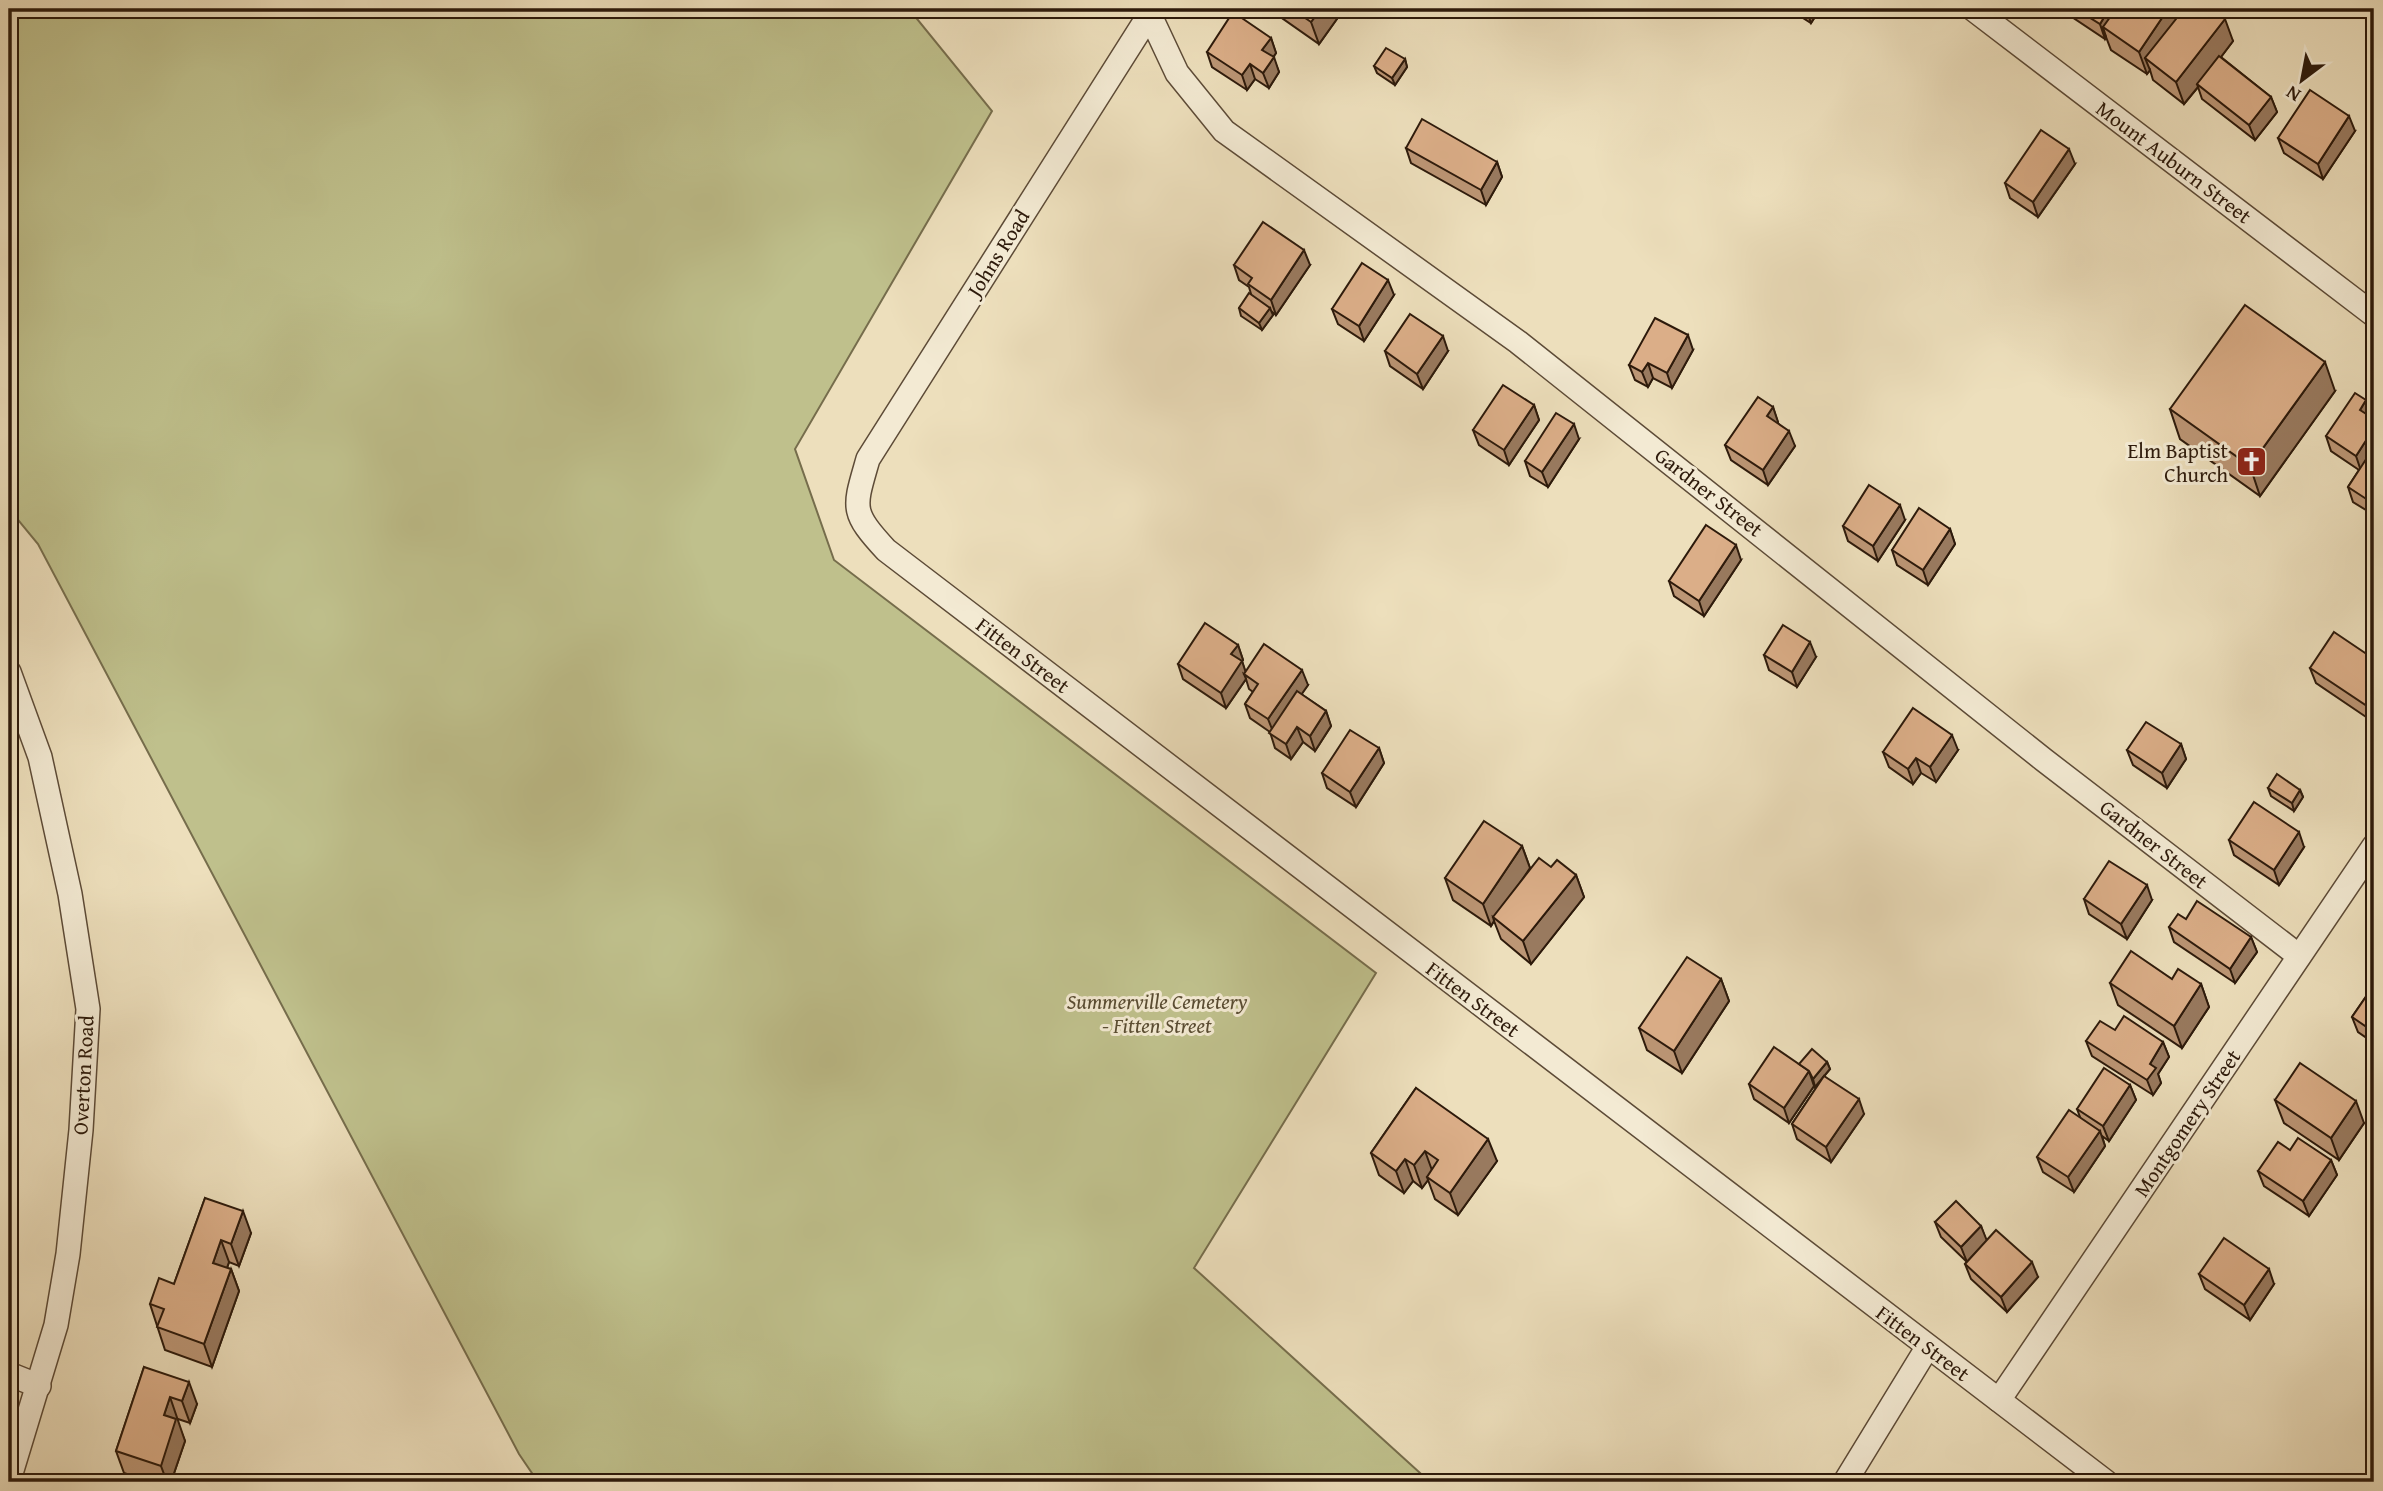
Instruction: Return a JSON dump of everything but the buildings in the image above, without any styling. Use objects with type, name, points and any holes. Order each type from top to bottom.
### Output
[{"type":"street","name":"Mount Auburn Street","points":[[1973,9],[2374,315]]},
{"type":"street","name":"Johns Road","points":[[855,502],[868,459],[1149,11]]},
{"type":"street","name":"Gardner Street","points":[[1149,11],[1177,73],[1224,131],[1518,342],[2044,760],[2299,956]]},
{"type":"street","name":"Fitten Street","points":[[855,502],[866,528],[886,550],[1927,1348],[1999,1399],[2106,1482]]},
{"type":"street","name":"Overton Road","points":[[9,672],[40,757],[70,894],[88,1009],[81,1130],[68,1254],[56,1325],[9,1480]]},
{"type":"street","name":"Montgomery Street","points":[[1999,1399],[2374,846]]},
{"type":"street","points":[[1845,1482],[1927,1348]]},
{"type":"street","points":[[9,1374],[39,1387]]},
{"type":"green space","name":"Summerville Cemetery - Fitten Street","points":[[9,9],[909,9],[992,111],[795,449],[834,560],[1376,973],[1194,1268],[1430,1482],[538,1482],[519,1454],[38,544],[9,509]]},
{"type":"place","name":"Elm Baptist Church","points":[[2251,462]]}]
